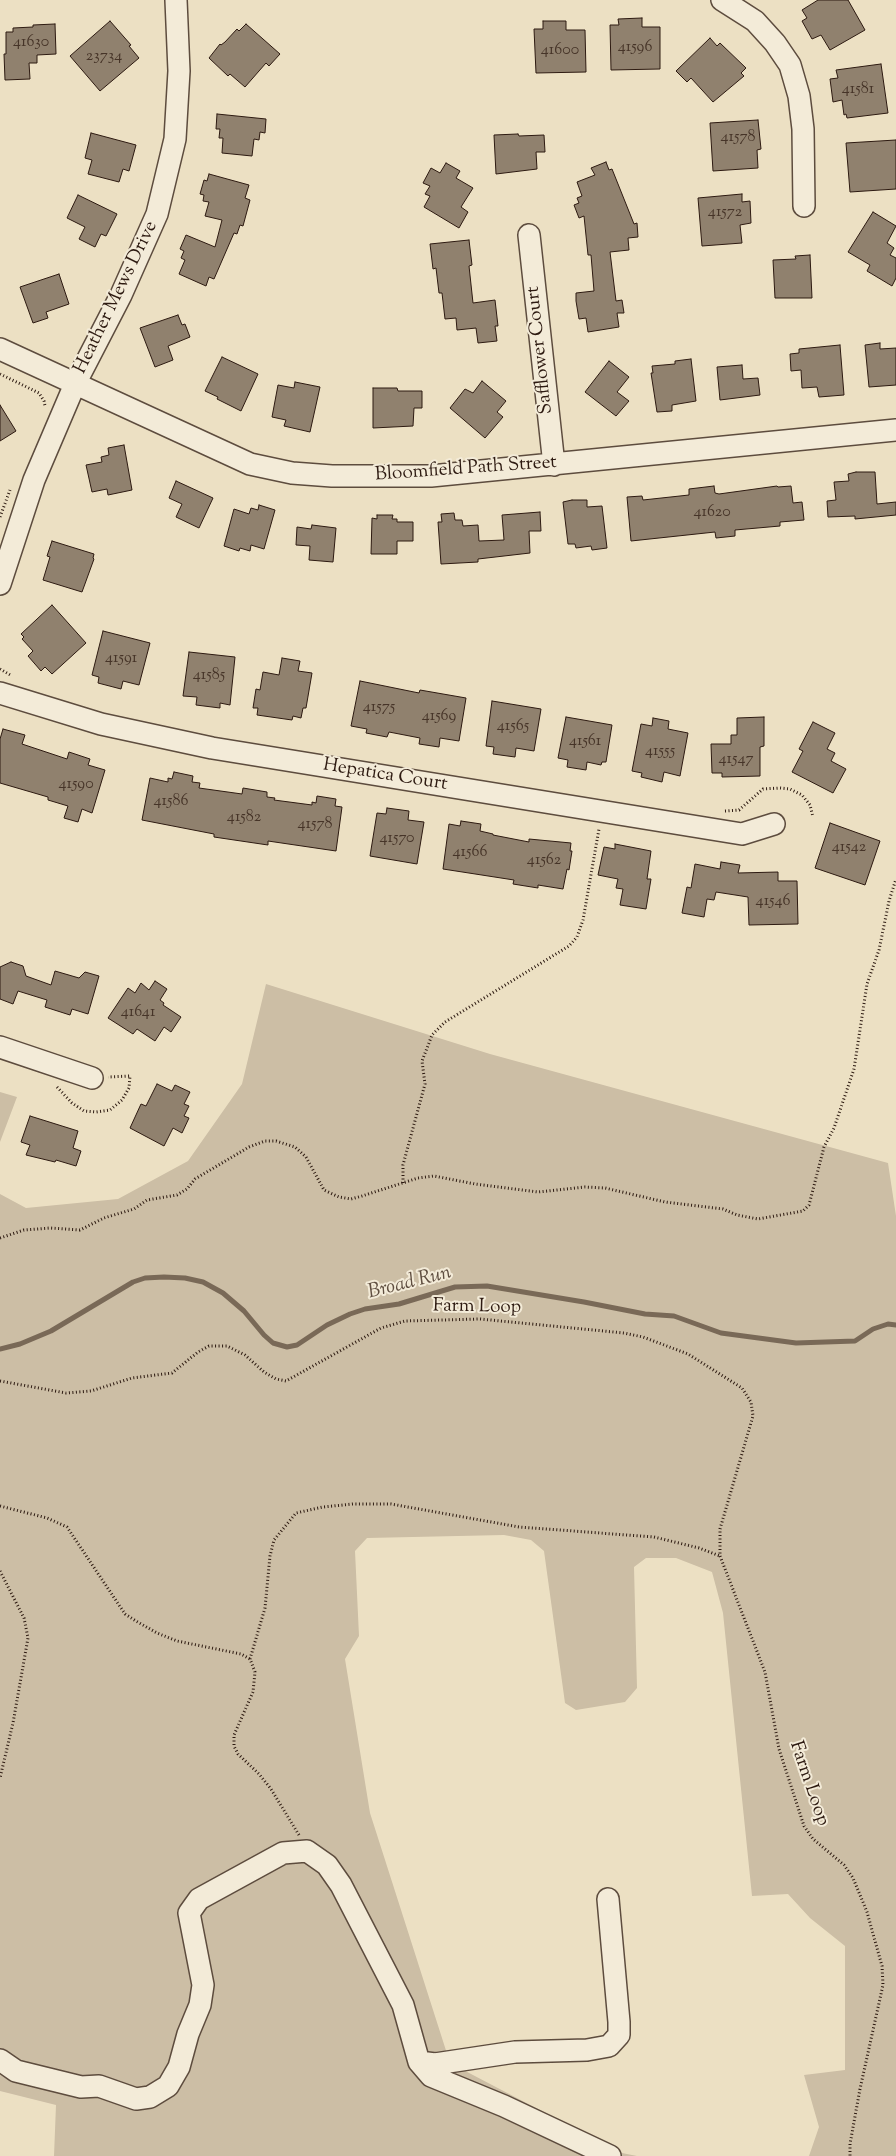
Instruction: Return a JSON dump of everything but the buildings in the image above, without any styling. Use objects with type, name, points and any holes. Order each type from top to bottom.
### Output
[{"type":"street","name":"Heather Mews Drive","points":[[0,584],[34,480],[75,384],[120,295],[157,214],[175,139],[179,71],[176,0]]},
{"type":"street","points":[[722,0],[755,21],[775,43],[790,65],[799,96],[803,129],[804,206]]},
{"type":"street","name":"Safflower Court","points":[[529,234],[554,465]]},
{"type":"street","name":"Bloomfield Path Street","points":[[0,349],[250,464],[292,473],[340,476],[431,476],[896,430]]},
{"type":"street","name":"Hepatica Court","points":[[7,685],[102,724],[162,738],[742,834],[774,824]]},
{"type":"street","points":[[0,1047],[92,1078]]},
{"type":"street","points":[[0,2060],[16,2071],[81,2087],[99,2086],[136,2099],[150,2097],[168,2086],[179,2066],[188,2034],[200,2005],[203,1985],[189,1913],[199,1899],[283,1853],[307,1851],[326,1865],[341,1885],[376,1949],[403,2005],[419,2062],[431,2076],[504,2106],[610,2156]]},
{"type":"street","points":[[419,2062],[435,2064],[515,2052],[587,2050],[609,2046],[619,2035],[619,2022],[608,1899]]},
{"type":"path","points":[[0,374],[39,394],[44,401],[43,415]]},
{"type":"path","points":[[0,517],[11,486]]},
{"type":"path","points":[[0,669],[7,685]]},
{"type":"path","points":[[721,810],[738,810],[763,789],[780,788],[790,789],[802,795],[810,805],[814,817]]},
{"type":"path","points":[[403,1183],[403,1165],[426,1084],[422,1061],[432,1035],[445,1022],[569,946],[577,937],[583,920],[602,811]]},
{"type":"path","points":[[0,1238],[24,1230],[50,1228],[80,1230],[104,1218],[134,1209],[147,1200],[177,1195],[195,1179],[249,1146],[265,1141],[276,1141],[295,1147],[306,1157],[324,1190],[339,1198],[351,1199],[403,1183],[434,1176],[475,1184],[538,1192],[585,1187],[605,1188],[665,1202],[723,1208],[737,1215],[758,1219],[803,1211],[809,1205],[824,1147],[834,1128],[854,1069],[867,984],[879,950],[889,901],[896,879]]},
{"type":"path","name":"Farm Loop","points":[[0,1381],[66,1392],[91,1391],[132,1378],[172,1373],[198,1352],[209,1346],[227,1346],[245,1355],[264,1372],[276,1379],[286,1381],[381,1328],[405,1321],[480,1319],[624,1333],[643,1337],[688,1354],[742,1388],[751,1402],[753,1416],[750,1432],[729,1493],[720,1529],[720,1556],[765,1672],[780,1749],[804,1826],[813,1839],[844,1865],[853,1878],[867,1912],[882,1966],[882,1985],[860,2089],[850,2156]]},
{"type":"path","points":[[307,1851],[272,1789],[238,1754],[234,1746],[234,1735],[254,1692],[255,1672],[250,1659],[265,1608],[270,1556],[274,1540],[296,1514],[323,1507],[353,1504],[391,1504],[519,1527],[654,1537],[699,1548],[720,1556]]},
{"type":"path","points":[[0,1506],[47,1518],[67,1526],[125,1614],[156,1633],[177,1641],[241,1654],[250,1659]]},
{"type":"path","points":[[0,1572],[24,1618],[28,1638],[13,1723],[0,1778]]},
{"type":"shaded area","points":[[266,984],[490,1054],[888,1163],[896,1216],[896,2156],[809,2156],[819,2127],[804,2075],[845,2070],[845,1946],[810,1918],[788,1894],[752,1896],[723,1613],[712,1572],[676,1558],[646,1558],[634,1567],[637,1688],[625,1702],[576,1710],[565,1703],[544,1551],[531,1540],[504,1535],[367,1538],[355,1551],[359,1636],[345,1659],[370,1813],[450,2063],[622,2153],[637,2156],[54,2156],[56,2105],[0,2091],[0,1194],[26,1208],[118,1199],[188,1161],[242,1084]]},
{"type":"shaded area","points":[[0,1092],[17,1097],[0,1142]]},
{"type":"waterway","name":"Broad Run","points":[[0,1349],[20,1344],[51,1331],[133,1282],[145,1278],[164,1277],[185,1278],[203,1282],[223,1293],[244,1311],[273,1343],[287,1347],[297,1345],[327,1325],[350,1314],[365,1309],[399,1304],[455,1287],[487,1286],[645,1314],[674,1316],[721,1333],[796,1343],[855,1341],[873,1329],[888,1324],[896,1325]]}]
